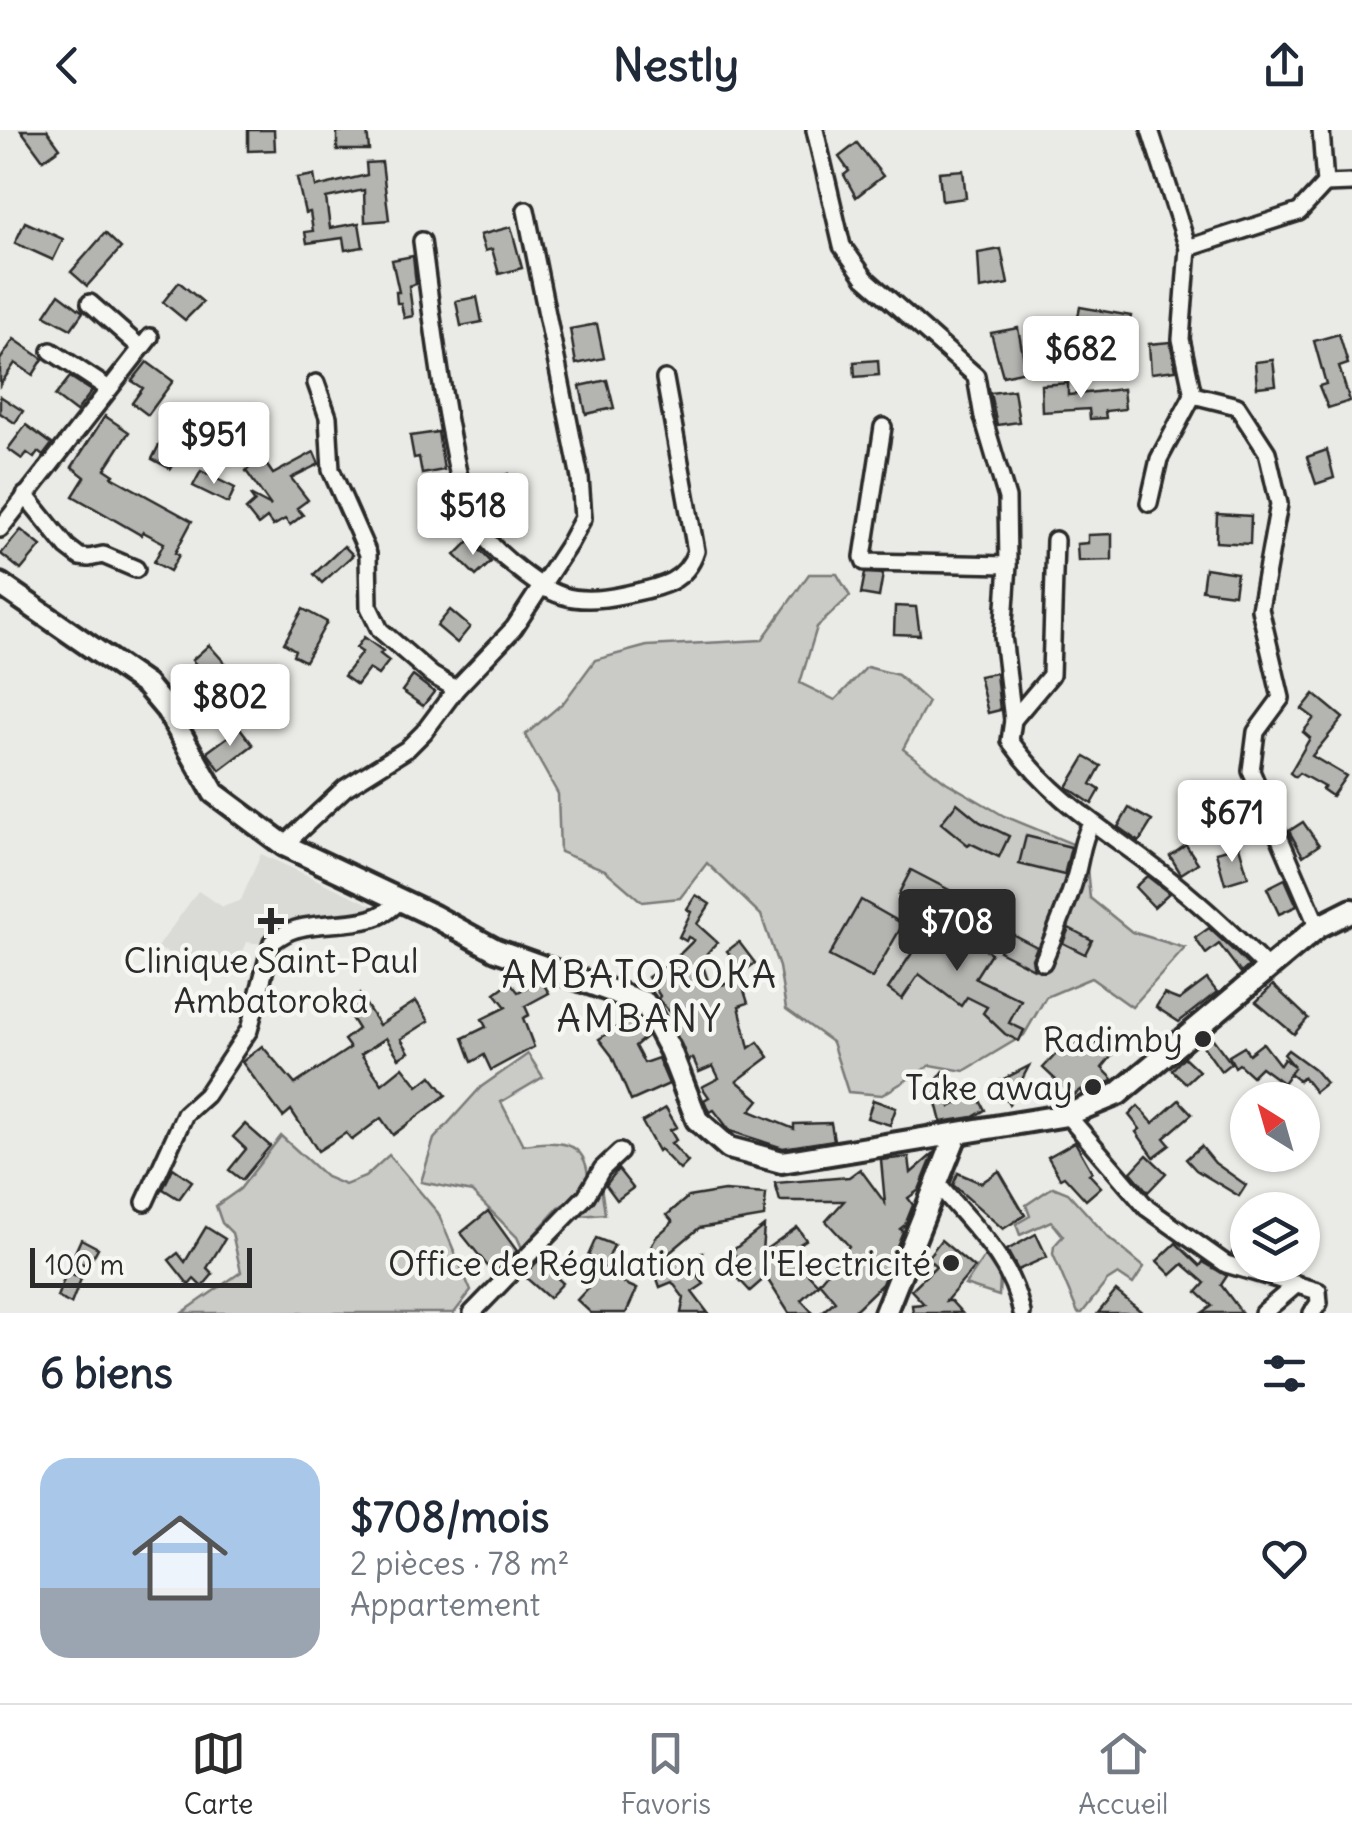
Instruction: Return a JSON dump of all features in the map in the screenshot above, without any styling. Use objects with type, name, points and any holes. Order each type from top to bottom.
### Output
[{"type":"street","points":[[819,130],[842,246],[865,278],[976,376],[982,417],[1007,498],[1003,636],[1013,720],[1010,741],[1034,775],[1091,824],[1203,906],[1269,970]]},
{"type":"street","points":[[1149,503],[1160,459],[1193,395],[1181,339],[1188,248],[1150,130]]},
{"type":"street","points":[[1321,130],[1325,184]]},
{"type":"street","points":[[1188,248],[1299,212],[1325,184],[1352,183]]},
{"type":"street","points":[[284,845],[345,788],[407,749],[424,732],[456,689],[514,628],[582,518],[584,500],[526,210]]},
{"type":"street","points":[[422,241],[444,401],[472,518],[498,553],[540,588],[568,598],[600,600],[666,586],[692,562],[696,551],[665,379]]},
{"type":"street","points":[[0,528],[146,342],[90,302]]},
{"type":"street","points":[[51,351],[109,389]]},
{"type":"street","points":[[316,384],[328,417],[331,470],[368,554],[369,607],[380,630],[432,675],[456,689]]},
{"type":"street","points":[[1193,395],[1237,406],[1267,452],[1278,504],[1260,609],[1281,698],[1256,732],[1251,771],[1318,927]]},
{"type":"street","points":[[882,427],[865,562],[1008,566]]},
{"type":"street","points":[[25,495],[66,547],[80,557],[103,554],[136,570]]},
{"type":"street","points":[[1013,720],[1051,675],[1055,540]]},
{"type":"street","points":[[0,584],[146,685],[167,710],[214,792],[284,845],[496,950],[645,1003],[670,1050],[697,1120],[729,1148],[782,1162],[1066,1115],[1118,1094],[1318,927],[1352,910]]},
{"type":"street","points":[[1043,962],[1074,883],[1082,839],[1091,824]]},
{"type":"street","points":[[144,1202],[185,1114],[206,1096],[248,1030],[272,942],[294,929],[339,925],[391,912],[399,900]]},
{"type":"street","points":[[1066,1115],[1148,1208],[1226,1264],[1318,1291],[1318,1303],[1312,1313]]},
{"type":"street","points":[[885,1313],[956,1135]]},
{"type":"street","points":[[472,1313],[586,1196],[602,1169],[620,1152]]},
{"type":"street","points":[[937,1182],[1004,1262],[1022,1313]]},
{"type":"street","points":[[1263,1313],[1297,1284]]},
{"type":"shaded area","points":[[809,574],[837,574],[850,596],[817,627],[800,683],[835,700],[867,667],[898,675],[928,702],[903,749],[946,782],[1004,816],[1085,849],[1090,898],[1132,932],[1185,948],[1132,1007],[1091,978],[1046,997],[1024,1035],[964,1071],[931,1065],[882,1095],[848,1092],[832,1042],[786,1009],[779,967],[761,915],[707,863],[680,898],[642,902],[605,870],[560,852],[558,794],[525,735],[564,702],[595,660],[647,646],[762,640]]},
{"type":"shaded area","name":"Clinique Saint-Paul Ambatoroka","points":[[261,854],[391,914],[295,934],[272,945],[247,942],[229,980],[157,948],[198,891],[223,907],[241,900]]},
{"type":"shaded area","points":[[528,1054],[543,1077],[501,1102],[523,1145],[556,1143],[582,1155],[588,1179],[601,1186],[605,1214],[579,1216],[571,1200],[559,1207],[522,1248],[517,1237],[472,1192],[421,1182],[434,1139],[481,1087]]},
{"type":"shaded area","points":[[281,1136],[326,1177],[345,1185],[365,1177],[389,1155],[438,1213],[471,1291],[454,1313],[182,1313],[241,1272],[232,1233],[222,1223],[216,1206],[240,1189]]},
{"type":"shaded area","points":[[1053,1187],[1068,1193],[1109,1238],[1144,1267],[1133,1284],[1118,1274],[1107,1281],[1082,1313],[1078,1313],[1053,1254],[1054,1246],[1063,1236],[1051,1221],[1020,1235],[1016,1224],[1030,1216],[1026,1205]]},
{"type":"shaded area","points":[[985,1256],[1000,1278],[999,1296],[965,1285]]},
{"type":"building","points":[[21,130],[47,130],[60,148],[43,160]]},
{"type":"building","points":[[248,130],[274,130],[275,150],[248,151]]},
{"type":"building","points":[[367,130],[369,150],[337,150],[337,132]]},
{"type":"building","points":[[857,143],[883,176],[856,197],[844,175],[849,171],[839,157]]},
{"type":"building","points":[[382,162],[389,220],[365,222],[364,190],[326,198],[330,228],[359,223],[363,247],[345,250],[343,238],[307,243],[305,232],[313,231],[297,178],[314,175],[316,187],[367,175],[366,163]]},
{"type":"building","points":[[963,170],[966,198],[942,201],[939,172]]},
{"type":"building","points":[[25,222],[63,239],[53,260],[15,243]]},
{"type":"building","points":[[511,227],[522,268],[499,274],[492,249],[485,251],[480,235]]},
{"type":"building","points":[[105,233],[121,248],[87,286],[71,272]]},
{"type":"building","points":[[1001,249],[1008,284],[980,289],[978,253]]},
{"type":"building","points":[[413,256],[416,284],[409,286],[413,316],[404,318],[401,303],[397,303],[399,292],[392,260]]},
{"type":"building","points":[[179,282],[203,302],[185,320],[163,302]]},
{"type":"building","points":[[59,294],[83,312],[71,329],[45,315]]},
{"type":"building","points":[[477,297],[482,322],[461,326],[456,301]]},
{"type":"building","points":[[1080,307],[1131,316],[1126,342],[1075,332]]},
{"type":"building","points":[[597,324],[604,358],[576,364],[570,329]]},
{"type":"building","points":[[1018,328],[1026,371],[1003,376],[991,333]]},
{"type":"building","points":[[1339,334],[1348,364],[1339,367],[1350,401],[1328,408],[1319,386],[1326,384],[1314,341]]},
{"type":"building","points":[[14,339],[43,359],[33,375],[15,363],[0,385],[0,360]]},
{"type":"building","points":[[1170,342],[1176,370],[1151,373],[1149,344]]},
{"type":"building","points":[[878,360],[879,375],[855,377],[854,362]]},
{"type":"building","points":[[1273,360],[1276,385],[1257,387],[1255,362]]},
{"type":"building","points":[[147,362],[173,381],[148,415],[132,403],[143,388],[132,381]]},
{"type":"building","points":[[70,377],[92,391],[76,412],[55,396]]},
{"type":"building","points":[[607,380],[614,408],[586,414],[580,386]]},
{"type":"building","points":[[1068,383],[1068,395],[1123,389],[1125,409],[1105,411],[1106,418],[1090,419],[1089,409],[1042,412],[1041,385]]},
{"type":"building","points":[[1014,390],[1019,422],[997,425],[990,393]]},
{"type":"building","points":[[0,396],[23,411],[15,423],[0,413]]},
{"type":"building","points":[[105,416],[129,432],[105,469],[112,477],[192,521],[170,571],[154,562],[164,543],[143,532],[141,535],[73,496],[85,477],[72,467]]},
{"type":"building","points":[[26,425],[52,444],[43,456],[38,452],[34,458],[27,453],[22,459],[8,449]]},
{"type":"building","points":[[438,432],[444,470],[422,474],[410,436]]},
{"type":"building","points":[[165,433],[184,442],[171,469],[152,459]]},
{"type":"building","points":[[254,447],[273,474],[314,452],[319,464],[291,478],[308,500],[297,508],[303,515],[290,525],[285,519],[273,526],[267,518],[258,525],[246,510],[255,502],[250,495],[271,506],[246,471],[250,467],[242,455]]},
{"type":"building","points":[[1327,450],[1334,478],[1316,484],[1307,457]]},
{"type":"building","points":[[201,471],[235,488],[228,503],[193,486]]},
{"type":"building","points":[[508,474],[518,498],[494,509],[484,484]]},
{"type":"building","points":[[450,486],[462,522],[441,530],[428,494]]},
{"type":"building","points":[[1217,514],[1251,516],[1250,544],[1216,542]]},
{"type":"building","points":[[21,530],[41,546],[21,570],[1,554]]},
{"type":"building","points":[[1112,534],[1112,560],[1078,561],[1077,544],[1088,543],[1088,535]]},
{"type":"building","points":[[470,540],[491,562],[476,576],[455,555]]},
{"type":"building","points":[[344,546],[353,555],[322,583],[314,574]]},
{"type":"building","points":[[1205,568],[1237,573],[1234,594],[1202,590]]},
{"type":"building","points":[[865,573],[883,574],[879,597],[861,594]]},
{"type":"building","points":[[895,606],[916,607],[920,635],[894,634]]},
{"type":"building","points":[[303,609],[327,622],[305,661],[293,655],[295,650],[284,643]]},
{"type":"building","points":[[450,610],[470,627],[457,643],[437,626]]},
{"type":"building","points":[[364,637],[383,651],[380,654],[389,661],[378,675],[369,669],[357,685],[344,676],[362,652],[356,648]]},
{"type":"building","points":[[209,645],[232,671],[215,686],[192,660]]},
{"type":"building","points":[[996,673],[1000,710],[988,713],[979,676]]},
{"type":"building","points":[[413,676],[434,692],[423,706],[402,691]]},
{"type":"building","points":[[1314,694],[1343,718],[1312,756],[1346,776],[1332,796],[1299,773],[1295,777],[1290,773],[1310,738],[1303,732],[1314,718],[1302,709]]},
{"type":"building","points":[[240,728],[253,745],[220,770],[207,752]]},
{"type":"building","points":[[1085,757],[1101,766],[1091,784],[1100,790],[1092,804],[1067,787]]},
{"type":"building","points":[[957,803],[980,822],[1009,836],[999,857],[968,845],[941,823]]},
{"type":"building","points":[[1129,808],[1152,821],[1139,842],[1118,827]]},
{"type":"building","points":[[1303,822],[1319,845],[1303,856],[1289,831]]},
{"type":"building","points":[[1026,836],[1071,847],[1064,875],[1019,864]]},
{"type":"building","points":[[1186,845],[1198,863],[1181,874],[1170,856]]},
{"type":"building","points":[[1239,846],[1248,877],[1225,884],[1216,852]]},
{"type":"building","points":[[911,870],[957,894],[945,919],[898,895]]},
{"type":"building","points":[[1147,876],[1169,893],[1154,907],[1135,887]]},
{"type":"building","points":[[1285,879],[1297,906],[1279,914],[1267,888]]},
{"type":"building","points":[[696,895],[710,904],[697,924],[717,942],[701,960],[710,987],[741,981],[748,1003],[739,1006],[749,1048],[758,1042],[769,1057],[737,1081],[759,1100],[750,1111],[794,1129],[794,1124],[831,1123],[834,1140],[783,1148],[730,1131],[714,1110],[709,1112],[704,1100],[709,1097],[702,1087],[719,1078],[713,1066],[699,1072],[693,1058],[688,1060],[670,1022],[678,1021],[658,999],[660,996],[648,977],[674,960],[694,940],[679,937],[691,912],[687,909]]},
{"type":"building","points":[[861,900],[903,924],[872,978],[829,956]]},
{"type":"building","points":[[936,917],[991,953],[975,978],[1021,1000],[1009,1023],[1024,1030],[1019,1041],[1005,1034],[983,1013],[987,1007],[967,997],[961,1006],[919,974],[902,999],[888,989]]},
{"type":"building","points":[[1069,928],[1092,940],[1085,954],[1063,943]]},
{"type":"building","points":[[1209,928],[1249,966],[1241,973],[1219,944],[1206,954],[1195,938]]},
{"type":"building","points":[[1008,932],[1037,947],[1032,959],[1034,969],[999,951]]},
{"type":"building","points":[[739,942],[755,963],[743,972],[727,951]]},
{"type":"building","points":[[1207,979],[1217,992],[1179,1022],[1156,1007],[1164,994],[1179,1000]]},
{"type":"building","points":[[541,980],[549,993],[525,1006],[529,1015],[523,1018],[534,1047],[491,1070],[484,1055],[472,1062],[463,1038],[486,1027],[482,1019],[506,1007],[495,993],[510,982],[518,992]]},
{"type":"building","points":[[1273,985],[1308,1018],[1294,1034],[1256,1002]]},
{"type":"building","points":[[359,994],[379,1025],[416,1001],[429,1021],[401,1039],[409,1052],[399,1058],[386,1038],[361,1054],[382,1084],[403,1067],[418,1086],[431,1076],[446,1095],[393,1135],[381,1118],[352,1140],[346,1133],[318,1151],[291,1110],[283,1117],[242,1062],[262,1046],[295,1084],[350,1048],[344,1040],[358,1029],[343,1005]]},
{"type":"building","points":[[636,1015],[647,1036],[635,1046],[644,1063],[658,1058],[669,1084],[631,1101],[612,1056],[599,1039]]},
{"type":"building","points":[[1210,1035],[1231,1063],[1221,1071],[1201,1043]]},
{"type":"building","points":[[1081,1036],[1093,1046],[1099,1039],[1115,1052],[1102,1068],[1114,1080],[1073,1096],[1043,1068],[1059,1051],[1064,1056]]},
{"type":"building","points":[[1263,1043],[1280,1065],[1284,1059],[1294,1066],[1284,1054],[1288,1050],[1326,1083],[1320,1088],[1320,1082],[1307,1082],[1303,1077],[1299,1081],[1290,1074],[1295,1067],[1284,1082],[1261,1067],[1252,1076],[1239,1064],[1235,1067],[1229,1056],[1244,1047],[1249,1054]]},
{"type":"building","points":[[1184,1057],[1199,1071],[1186,1083],[1172,1070]]},
{"type":"building","points":[[1029,1066],[1009,1104],[998,1082]]},
{"type":"building","points":[[943,1072],[950,1107],[976,1093],[985,1110],[973,1117],[941,1122],[932,1087]]},
{"type":"building","points":[[873,1100],[896,1108],[890,1125],[867,1118]]},
{"type":"building","points":[[1179,1100],[1192,1114],[1164,1138],[1170,1145],[1154,1157],[1129,1115],[1138,1106],[1153,1123]]},
{"type":"building","points":[[666,1108],[677,1127],[670,1130],[676,1140],[671,1143],[688,1162],[680,1170],[658,1151],[642,1122]]},
{"type":"building","points":[[245,1124],[270,1146],[242,1180],[229,1170],[246,1149],[233,1137]]},
{"type":"building","points":[[1075,1142],[1092,1172],[1089,1174],[1101,1187],[1086,1200],[1064,1176],[1060,1178],[1048,1157]]},
{"type":"building","points":[[1201,1146],[1215,1163],[1246,1185],[1242,1192],[1232,1192],[1196,1170],[1186,1159]]},
{"type":"building","points":[[934,1153],[919,1190],[908,1198],[913,1205],[900,1229],[903,1231],[882,1284],[852,1313],[821,1313],[835,1301],[819,1282],[849,1246],[826,1221],[844,1201],[780,1201],[775,1183],[849,1177],[860,1169],[885,1203],[881,1160],[909,1157],[911,1173]]},
{"type":"building","points":[[1147,1155],[1166,1173],[1148,1192],[1131,1172]]},
{"type":"building","points":[[173,1168],[192,1181],[179,1199],[163,1189]]},
{"type":"building","points":[[618,1169],[633,1188],[617,1200],[606,1185]]},
{"type":"building","points":[[999,1171],[1025,1215],[1003,1229],[953,1185],[958,1173],[981,1183]]},
{"type":"building","points":[[724,1191],[766,1194],[764,1217],[699,1228],[667,1255],[651,1247],[673,1222],[667,1215],[688,1197]]},
{"type":"building","points":[[488,1211],[517,1251],[494,1274],[461,1233]]},
{"type":"building","points":[[764,1226],[762,1252],[797,1227],[806,1240],[787,1252],[818,1284],[801,1300],[813,1313],[789,1313],[766,1277],[750,1291],[737,1277],[746,1269],[732,1251]]},
{"type":"building","points":[[206,1227],[225,1239],[207,1268],[213,1274],[202,1287],[194,1279],[189,1285],[169,1260],[178,1253],[185,1262]]},
{"type":"building","points":[[1036,1234],[1047,1257],[1018,1270],[1007,1250]]},
{"type":"building","points":[[596,1238],[614,1245],[606,1264],[588,1256]]},
{"type":"building","points":[[81,1239],[98,1248],[88,1266],[72,1259]]},
{"type":"building","points":[[941,1240],[974,1268],[946,1301],[962,1313],[913,1313],[912,1305],[924,1304],[911,1290],[936,1266],[927,1258]]},
{"type":"building","points":[[1176,1243],[1200,1266],[1203,1262],[1227,1276],[1221,1285],[1242,1313],[1202,1313],[1212,1306],[1197,1292],[1205,1283],[1183,1264],[1171,1275],[1157,1261]]},
{"type":"building","points":[[702,1253],[693,1270],[704,1284],[692,1292],[708,1313],[681,1313],[684,1298],[672,1282],[660,1287],[654,1270]]},
{"type":"building","points":[[538,1261],[559,1271],[554,1275],[563,1283],[549,1298],[524,1276]]},
{"type":"building","points":[[596,1262],[637,1289],[626,1313],[591,1313],[577,1300],[588,1288]]},
{"type":"building","points":[[67,1271],[81,1279],[71,1304],[57,1297]]},
{"type":"building","points":[[1116,1291],[1143,1313],[1098,1313]]},
{"type":"place","name":"Clinique Saint-Paul Ambatoroka","points":[[271,921]]},
{"type":"place","name":"Radimby","points":[[1203,1039]]},
{"type":"place","name":"Take away","points":[[1093,1087]]},
{"type":"place","name":"Office de Régulation de l'Electricité","points":[[951,1263]]},
{"type":"district","name":"AMBATOROKA AMBANY","points":[[640,996]]}]
